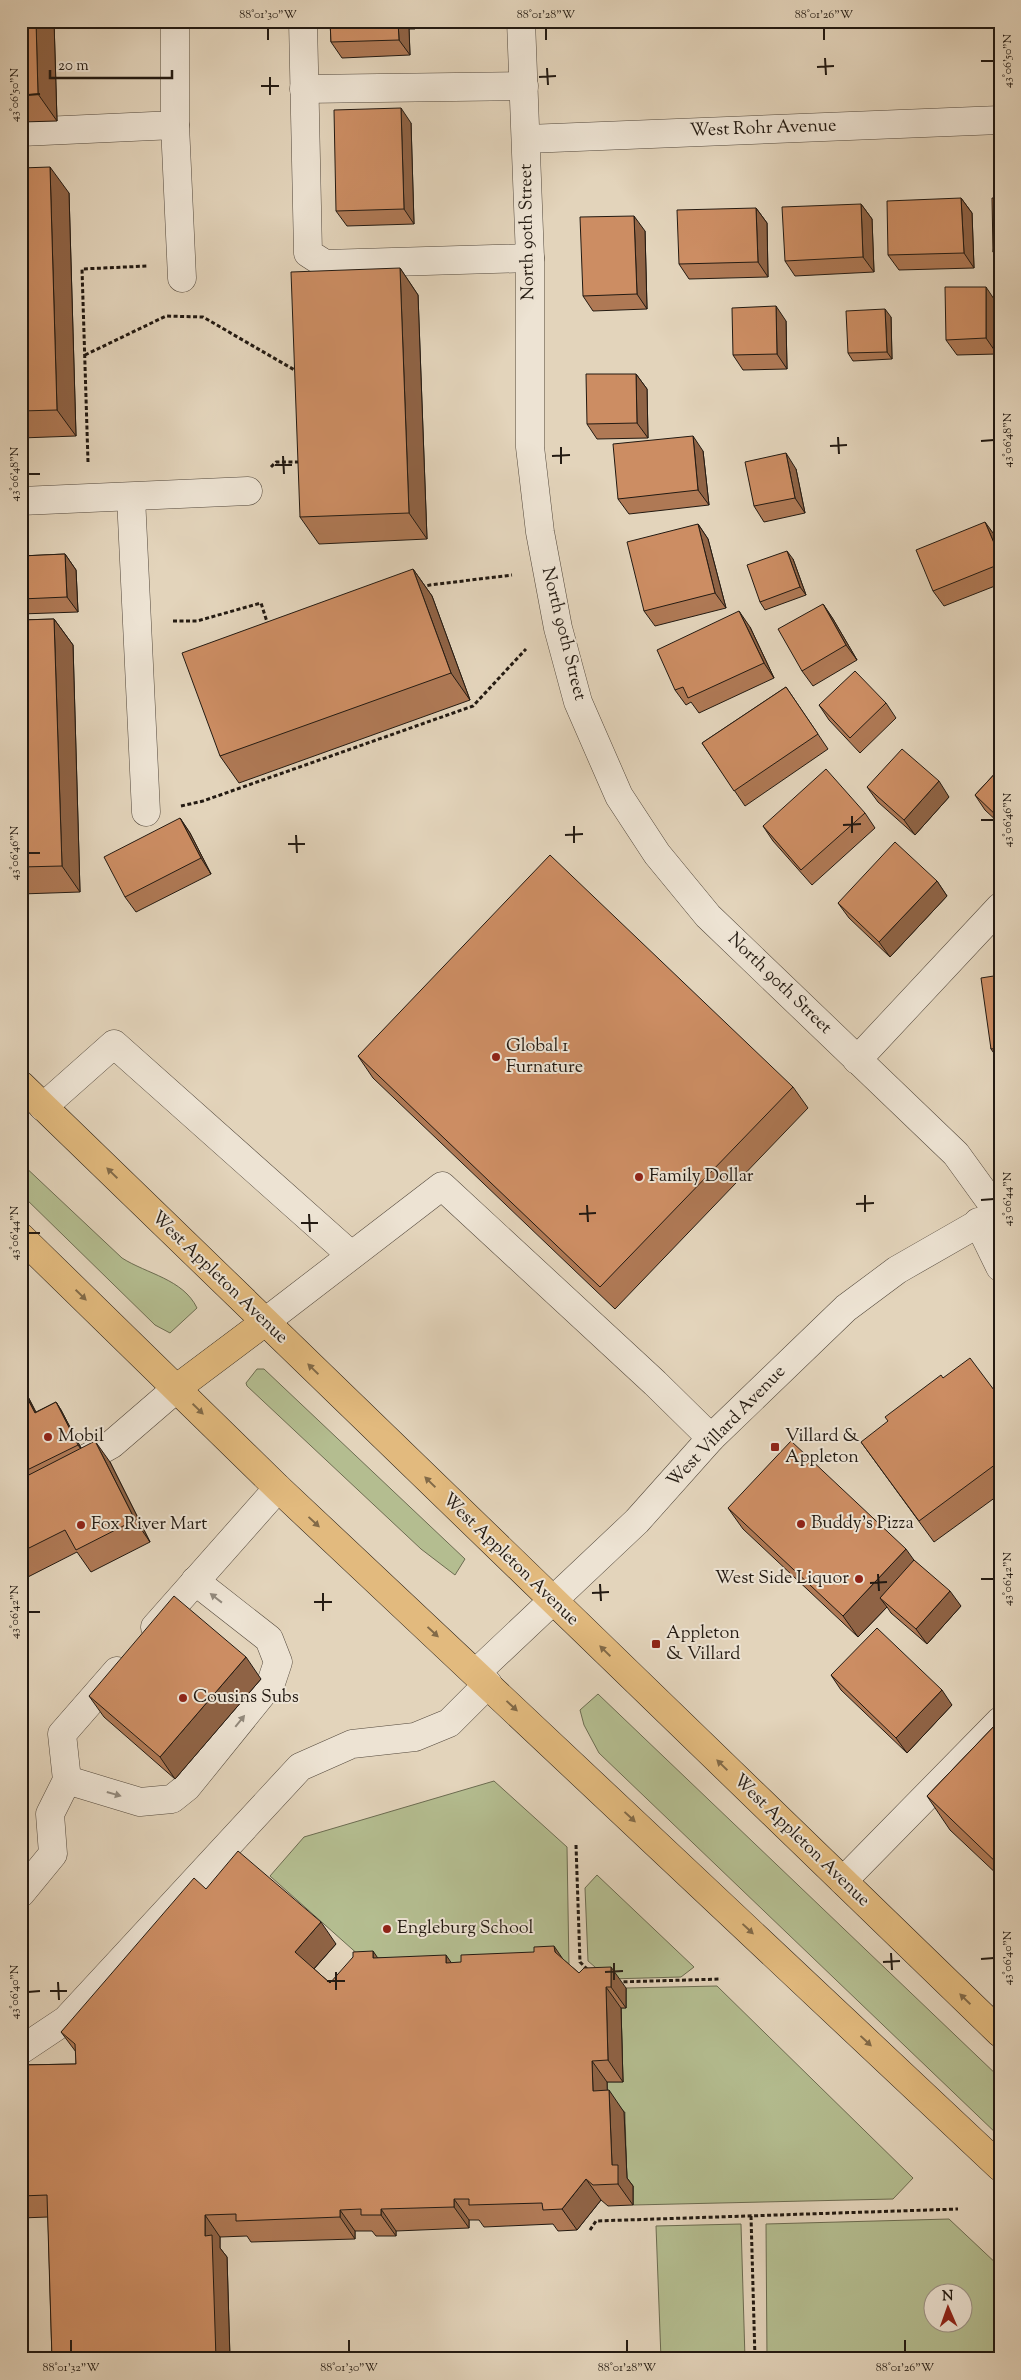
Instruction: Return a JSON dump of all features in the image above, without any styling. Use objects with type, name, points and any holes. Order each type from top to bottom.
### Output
[{"type":"main road","name":"West Appleton Avenue","points":[[21,1086],[1000,2033]]},
{"type":"main road","points":[[21,1237],[278,1488],[1000,2167]]},
{"type":"main road","points":[[21,1253],[58,1273]]},
{"type":"main road","points":[[177,1388],[265,1322]]},
{"type":"street","points":[[175,21],[175,126],[182,271]]},
{"type":"street","points":[[303,21],[308,253],[325,264],[530,258]]},
{"type":"street","name":"North 90th Street","points":[[522,21],[530,258],[530,447],[540,532],[558,628],[578,702],[615,787],[657,854],[708,916],[956,1154],[992,1215],[1000,1267]]},
{"type":"street","points":[[304,89],[524,86]]},
{"type":"street","name":"West Rohr Avenue","points":[[527,139],[1000,120]]},
{"type":"street","points":[[21,132],[175,126]]},
{"type":"street","points":[[21,501],[248,491]]},
{"type":"street","points":[[131,496],[146,812]]},
{"type":"street","points":[[856,1060],[1000,907]]},
{"type":"street","points":[[43,1107],[114,1044],[351,1255]]},
{"type":"street","points":[[265,1322],[442,1186],[655,1383],[711,1438]]},
{"type":"street","name":"West Villard Avenue","points":[[21,2050],[66,2020],[300,1767],[352,1744],[415,1737],[449,1723],[482,1678],[553,1601],[637,1521],[711,1438],[846,1308],[897,1270],[992,1215]]},
{"type":"street","points":[[21,1495],[112,1444],[177,1388]]},
{"type":"street","points":[[21,1893],[53,1854],[50,1814],[67,1780],[62,1734],[278,1488]]},
{"type":"street","points":[[67,1780],[140,1802],[172,1799],[187,1787],[271,1683],[278,1662],[269,1639],[195,1581]]},
{"type":"street","points":[[843,1881],[1000,1720]]},
{"type":"path","points":[[89,498],[82,269],[182,271]]},
{"type":"path","points":[[85,355],[166,316],[203,317],[305,376]]},
{"type":"path","points":[[248,491],[276,462],[308,462]]},
{"type":"path","points":[[420,588],[430,584],[548,572]]},
{"type":"path","points":[[137,623],[197,621],[260,603],[270,631]]},
{"type":"path","points":[[146,812],[203,801],[473,706],[529,646],[558,628]]},
{"type":"path","points":[[576,1845],[580,1962],[594,1976]]},
{"type":"path","points":[[611,1983],[721,1979]]},
{"type":"path","points":[[590,2230],[596,2222],[958,2209]]},
{"type":"path","points":[[751,2216],[755,2359]]},
{"type":"green space","points":[[21,1163],[122,1258],[164,1278],[183,1290],[197,1308],[170,1333],[155,1325],[21,1194]]},
{"type":"green space","points":[[257,1369],[264,1369],[465,1559],[455,1575],[421,1549],[247,1386],[246,1383]]},
{"type":"green space","points":[[598,1694],[1000,2078],[1000,2137],[599,1753],[584,1725],[580,1710]]},
{"type":"green space","points":[[494,1781],[567,1847],[569,1968],[379,1973],[270,1876],[304,1837]]},
{"type":"green space","points":[[597,1875],[694,1967],[681,1977],[609,1979],[588,1961],[585,1888]]},
{"type":"green space","points":[[717,1986],[913,2178],[893,2199],[633,2205],[633,2186],[627,2186],[625,2112],[608,2112],[607,2082],[623,2082],[621,2008],[626,2008],[626,1988]]},
{"type":"green space","points":[[949,2219],[1000,2267],[1000,2359],[767,2359],[766,2224]]},
{"type":"green space","points":[[741,2224],[745,2359],[661,2359],[656,2226]]},
{"type":"building","points":[[21,21],[36,21],[38,94],[21,95]]},
{"type":"building","points":[[330,21],[398,21],[399,40],[331,42]]},
{"type":"building","points":[[401,108],[404,209],[336,211],[334,110]]},
{"type":"building","points":[[50,167],[57,410],[21,411],[21,168]]},
{"type":"building","points":[[961,198],[964,253],[888,255],[887,201]]},
{"type":"building","points":[[992,198],[1000,198],[1000,251],[993,252]]},
{"type":"building","points":[[861,204],[863,257],[785,261],[782,207]]},
{"type":"building","points":[[756,208],[758,262],[679,264],[677,210]]},
{"type":"building","points":[[634,216],[637,294],[583,296],[580,217]]},
{"type":"building","points":[[400,268],[409,513],[300,517],[291,272]]},
{"type":"building","points":[[945,287],[986,287],[986,338],[946,340]]},
{"type":"building","points":[[776,306],[777,354],[733,355],[732,308]]},
{"type":"building","points":[[885,309],[887,352],[848,353],[846,311]]},
{"type":"building","points":[[586,374],[636,374],[637,423],[587,424]]},
{"type":"building","points":[[693,436],[698,490],[618,499],[613,444]]},
{"type":"building","points":[[786,453],[795,498],[754,506],[745,462]]},
{"type":"building","points":[[985,522],[1000,557],[1000,564],[933,591],[916,550]]},
{"type":"building","points":[[698,524],[715,593],[644,611],[627,542]]},
{"type":"building","points":[[787,551],[800,587],[760,602],[747,565]]},
{"type":"building","points":[[65,554],[67,597],[21,599],[21,556]]},
{"type":"building","points":[[413,569],[451,673],[220,756],[182,653]]},
{"type":"building","points":[[823,604],[846,645],[802,671],[778,629]]},
{"type":"building","points":[[739,611],[764,663],[688,698],[683,687],[675,690],[657,650]]},
{"type":"building","points":[[54,619],[62,866],[21,867],[21,620]]},
{"type":"building","points":[[855,671],[886,703],[850,738],[819,705]]},
{"type":"building","points":[[786,687],[818,734],[734,791],[702,743]]},
{"type":"building","points":[[902,749],[939,781],[904,820],[867,787]]},
{"type":"building","points":[[1000,768],[1000,819],[975,795]]},
{"type":"building","points":[[826,769],[865,813],[801,870],[763,826]]},
{"type":"building","points":[[180,818],[201,858],[125,897],[104,857]]},
{"type":"building","points":[[895,842],[937,881],[879,942],[838,903]]},
{"type":"building","points":[[550,855],[793,1087],[600,1287],[358,1056]]},
{"type":"building","points":[[1000,975],[1000,1048],[991,1049],[981,978]]},
{"type":"building","points":[[970,1358],[1000,1398],[1000,1461],[919,1521],[861,1442],[888,1421],[885,1417],[941,1375],[943,1378]]},
{"type":"building","name":"Mobil","points":[[21,1386],[35,1413],[56,1402],[78,1445],[21,1473]]},
{"type":"building","name":"Fox River Mart","points":[[95,1441],[135,1520],[76,1550],[65,1530],[21,1552],[21,1479]]},
{"type":"building","points":[[791,1441],[906,1549],[843,1616],[728,1508]]},
{"type":"building","points":[[914,1560],[950,1591],[916,1629],[880,1598]]},
{"type":"building","name":"Cousins Subs","points":[[174,1596],[246,1657],[160,1757],[89,1696]]},
{"type":"building","points":[[877,1628],[942,1690],[896,1738],[831,1675]]},
{"type":"building","points":[[1000,1720],[1000,1866],[927,1796]]},
{"type":"building","points":[[238,1851],[321,1922],[295,1952],[330,1983],[353,1957],[353,1952],[373,1951],[373,1958],[446,1955],[446,1963],[461,1962],[461,1955],[534,1952],[534,1947],[554,1946],[555,1952],[579,1973],[584,1968],[611,1967],[611,1987],[606,1987],[608,2060],[592,2061],[593,2091],[609,2090],[612,2165],[618,2165],[618,2184],[593,2185],[586,2179],[562,2209],[543,2210],[542,2203],[469,2205],[469,2199],[454,2199],[454,2207],[381,2209],[381,2215],[361,2215],[361,2209],[340,2210],[340,2217],[236,2221],[236,2214],[205,2215],[205,2236],[212,2235],[216,2359],[52,2359],[47,2195],[21,2196],[21,2065],[76,2064],[75,2044],[61,2032],[194,1878],[206,1889]]},
{"type":"place","name":"Global 1 Furnature","points":[[496,1057]]},
{"type":"place","name":"Family Dollar","points":[[639,1177]]},
{"type":"place","name":"Mobil","points":[[48,1437]]},
{"type":"place","name":"Villard & Appleton","points":[[775,1447]]},
{"type":"place","name":"Buddy's Pizza","points":[[801,1524]]},
{"type":"place","name":"Fox River Mart","points":[[81,1525]]},
{"type":"place","name":"West Side Liquor","points":[[859,1579]]},
{"type":"place","name":"Appleton & Villard","points":[[656,1644]]},
{"type":"place","name":"Cousins Subs","points":[[183,1698]]},
{"type":"place","name":"Engleburg School","points":[[387,1929]]}]
